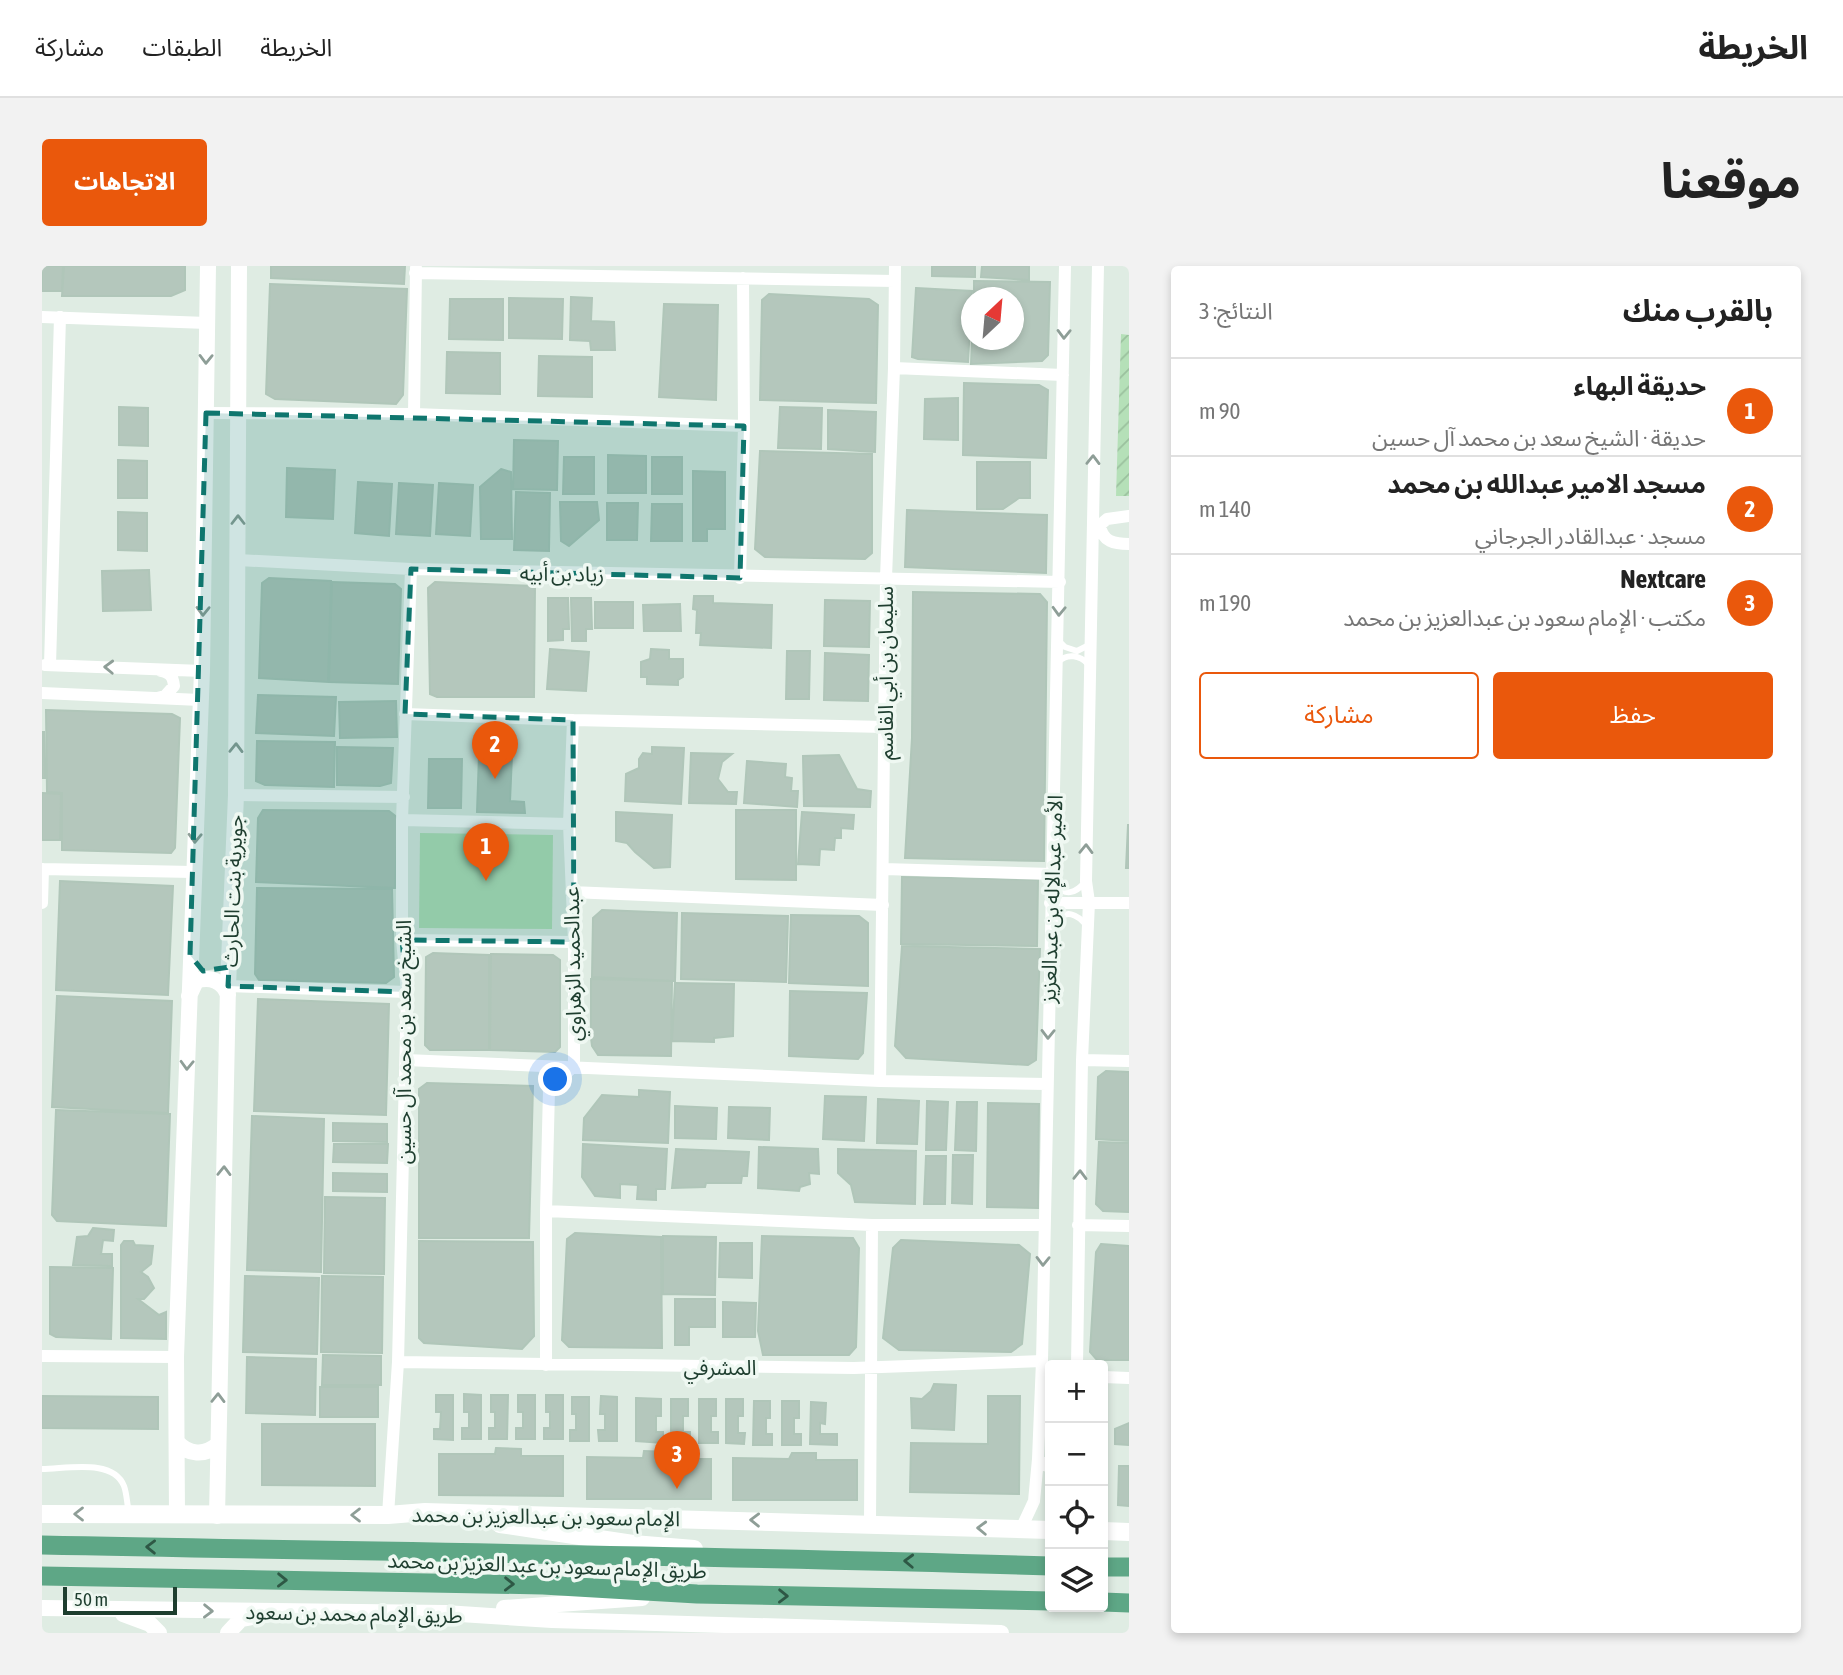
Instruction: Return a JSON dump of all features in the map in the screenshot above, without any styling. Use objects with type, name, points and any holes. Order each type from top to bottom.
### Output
[{"type":"main road","name":"الإمام سعود بن عبدالعزيز بن محمد","points":[[42,1514],[217,1516],[388,1515],[425,1512],[1045,1530]]},
{"type":"main road","points":[[425,1512],[633,1544],[809,1558]]},
{"type":"main road","points":[[1108,1531],[1129,1532]]},
{"type":"main road","name":"طريق الإمام سعود بن عبد العزيز بن محمد","points":[[42,1545],[809,1558],[1045,1566]]},
{"type":"main road","points":[[1108,1567],[1129,1567]]},
{"type":"main road","name":"طريق الإمام سعود بن عبد العزيز بن محمد","points":[[42,1576],[543,1585],[697,1594],[1045,1601]]},
{"type":"main road","points":[[1108,1602],[1129,1603]]},
{"type":"street","name":"جويرية بنت الحارث","points":[[177,1514],[176,1357],[202,671],[208,266]]},
{"type":"street","name":"جويرية بنت الحارث","points":[[217,1516],[228,990],[236,795],[239,266]]},
{"type":"street","name":"سليمان بن أبي القاسم","points":[[880,1081],[886,578],[895,266]]},
{"type":"street","name":"الأمير عبدالإله بن عبدالعزيز","points":[[1021,1529],[1034,1501],[1042,1362],[1065,266]]},
{"type":"street","name":"الأمير عبدالإله بن عبدالعزيز","points":[[1077,1360],[1082,1060],[1089,902],[1086,881],[1089,645],[1098,266]]},
{"type":"street","points":[[414,414],[415,270],[895,281]]},
{"type":"street","points":[[740,578],[744,426],[743,278]]},
{"type":"street","points":[[42,317],[207,323]]},
{"type":"street","points":[[60,317],[56,478],[46,665],[202,671]]},
{"type":"street","points":[[894,368],[1063,375]]},
{"type":"street","points":[[206,413],[414,414],[744,426]]},
{"type":"street","points":[[42,477],[56,478]]},
{"type":"street","points":[[1129,516],[1107,519],[1100,525],[1104,538],[1129,544]]},
{"type":"street","name":"زياد بن أبيه","points":[[238,560],[411,569],[740,578],[1060,582]]},
{"type":"street","name":"الشيخ سعد بن محمد آل حسين","points":[[388,1515],[398,1362],[407,992],[402,940],[402,820],[411,569]]},
{"type":"street","points":[[156,669],[168,672],[174,685],[165,696],[156,698]]},
{"type":"street","points":[[42,693],[200,700]]},
{"type":"street","points":[[405,713],[885,727]]},
{"type":"street","name":"عبدالحميد الزهراوي","points":[[546,1365],[549,1090],[574,1066],[574,942],[569,824],[573,720]]},
{"type":"street","points":[[236,795],[404,797]]},
{"type":"street","points":[[402,820],[569,824]]},
{"type":"street","points":[[42,903],[43,869],[194,872]]},
{"type":"street","points":[[884,869],[1052,879]]},
{"type":"street","points":[[571,892],[883,905]]},
{"type":"street","points":[[1050,903],[1129,903]]},
{"type":"street","points":[[402,940],[574,942]]},
{"type":"street","points":[[190,955],[192,961],[203,971],[217,970],[229,958]]},
{"type":"street","points":[[188,996],[196,981],[209,979],[222,984],[228,990],[407,992]]},
{"type":"street","points":[[405,1060],[880,1081],[1047,1084]]},
{"type":"street","points":[[1082,1060],[1129,1061]]},
{"type":"street","points":[[546,1211],[872,1225],[1044,1225]]},
{"type":"street","points":[[870,1523],[872,1225]]},
{"type":"street","points":[[1079,1225],[1129,1226]]},
{"type":"street","points":[[42,1356],[176,1357]]},
{"type":"street","name":"المشرفي","points":[[398,1362],[873,1367],[1042,1362]]},
{"type":"street","points":[[1108,1377],[1129,1378]]},
{"type":"street","points":[[177,1442],[187,1450],[198,1453],[211,1450],[217,1445]]},
{"type":"street","points":[[1038,1459],[1045,1464]]},
{"type":"street","points":[[1108,1560],[1129,1556]]},
{"type":"street","points":[[445,1613],[697,1594]]},
{"type":"street","name":"طريق الإمام محمد بن سعود","points":[[42,1608],[445,1613],[552,1626],[1001,1633]]},
{"type":"street","points":[[89,1609],[121,1614],[150,1624],[159,1633]]},
{"type":"street","points":[[228,1633],[241,1619],[282,1610]]},
{"type":"lane","points":[[1058,640],[1065,647],[1077,651],[1089,645]]},
{"type":"lane","points":[[1058,663],[1062,658],[1073,656],[1080,657],[1089,666]]},
{"type":"lane","points":[[1052,879],[1068,893],[1080,888],[1086,881]]},
{"type":"lane","points":[[1050,928],[1058,918],[1071,913],[1080,917],[1088,928]]},
{"type":"lane","points":[[42,1469],[102,1468],[117,1475],[124,1486],[129,1514]]},
{"type":"highlighted area","points":[[206,413],[744,426],[740,578],[411,569],[405,714],[573,720],[574,942],[402,940],[407,992],[228,986],[229,967],[203,971],[190,955]]},
{"type":"green space","points":[[1121,334],[1129,335],[1129,496],[1116,496]]},
{"type":"green space","points":[[420,833],[553,835],[552,929],[419,928]]},
{"type":"building","points":[[42,266],[63,266],[62,291],[42,291]]},
{"type":"building","points":[[64,266],[185,266],[185,290],[171,296],[62,296]]},
{"type":"building","points":[[271,266],[405,266],[404,284],[271,278]]},
{"type":"building","points":[[932,266],[975,266],[975,277],[932,276]]},
{"type":"building","points":[[982,266],[1029,266],[1029,280],[981,277]]},
{"type":"building","points":[[974,281],[1050,282],[1048,355],[1042,361],[971,364],[972,350],[1024,350],[1024,287],[974,287]]},
{"type":"building","points":[[270,284],[407,289],[403,395],[396,404],[275,399],[266,394]]},
{"type":"building","points":[[916,288],[961,290],[961,350],[969,350],[968,362],[912,357]]},
{"type":"building","points":[[769,294],[869,299],[878,305],[876,403],[760,400],[762,300]]},
{"type":"building","points":[[571,297],[592,298],[591,321],[614,322],[615,350],[591,350],[590,341],[570,340]]},
{"type":"building","points":[[509,298],[563,299],[562,339],[509,338]]},
{"type":"building","points":[[450,299],[503,299],[503,340],[449,339]]},
{"type":"building","points":[[664,304],[718,305],[716,400],[659,397]]},
{"type":"building","points":[[447,352],[500,353],[500,394],[446,393]]},
{"type":"building","points":[[539,356],[592,357],[592,397],[538,396]]},
{"type":"building","points":[[964,383],[1039,385],[1048,390],[1046,458],[963,455]]},
{"type":"building","points":[[958,398],[958,440],[924,439],[925,399]]},
{"type":"building","points":[[119,407],[148,408],[148,446],[119,445]]},
{"type":"building","points":[[780,407],[822,408],[821,449],[778,448]]},
{"type":"building","points":[[828,410],[876,412],[875,452],[828,449]]},
{"type":"building","points":[[514,440],[558,441],[557,490],[513,489]]},
{"type":"building","points":[[760,451],[872,454],[872,553],[865,559],[765,557],[755,549]]},
{"type":"building","points":[[608,455],[646,456],[646,493],[608,493]]},
{"type":"building","points":[[564,457],[594,457],[594,494],[563,494]]},
{"type":"building","points":[[652,457],[682,457],[682,494],[652,494]]},
{"type":"building","points":[[118,460],[147,461],[147,498],[118,498]]},
{"type":"building","points":[[977,462],[1030,462],[1030,498],[1019,498],[1003,509],[977,509]]},
{"type":"building","points":[[287,468],[335,470],[333,519],[286,517]]},
{"type":"building","points":[[501,469],[511,472],[512,539],[481,539],[480,487]]},
{"type":"building","points":[[693,471],[725,472],[725,529],[707,529],[707,541],[693,541]]},
{"type":"building","points":[[358,482],[392,484],[389,536],[355,533]]},
{"type":"building","points":[[399,483],[433,485],[430,536],[396,534]]},
{"type":"building","points":[[439,483],[473,485],[470,536],[436,534]]},
{"type":"building","points":[[516,492],[550,493],[549,551],[514,550]]},
{"type":"building","points":[[560,502],[597,502],[599,520],[569,546],[561,541]]},
{"type":"building","points":[[607,503],[638,503],[637,540],[607,540]]},
{"type":"building","points":[[652,504],[682,504],[682,541],[651,541]]},
{"type":"building","points":[[907,510],[1047,515],[1046,573],[905,567]]},
{"type":"building","points":[[118,512],[147,513],[147,551],[118,550]]},
{"type":"building","points":[[149,570],[151,610],[103,611],[102,571]]},
{"type":"building","points":[[269,578],[331,581],[328,682],[259,678],[262,583]]},
{"type":"building","points":[[332,582],[395,584],[401,589],[398,684],[329,682]]},
{"type":"building","points":[[435,582],[535,586],[534,697],[437,697],[430,694],[428,588]]},
{"type":"building","points":[[913,592],[1040,594],[1047,602],[1044,861],[905,858],[912,738]]},
{"type":"building","points":[[694,596],[713,596],[713,603],[772,605],[771,648],[700,645],[701,633],[696,633],[697,610],[693,609]]},
{"type":"building","points":[[548,598],[568,598],[569,629],[563,629],[563,640],[548,641]]},
{"type":"building","points":[[571,598],[591,598],[592,629],[586,629],[586,641],[572,641]]},
{"type":"building","points":[[825,600],[870,601],[869,647],[824,646]]},
{"type":"building","points":[[595,602],[633,602],[633,628],[595,628]]},
{"type":"building","points":[[680,604],[681,631],[644,631],[643,605]]},
{"type":"building","points":[[550,649],[589,652],[586,691],[547,689]]},
{"type":"building","points":[[651,649],[669,650],[669,659],[683,659],[683,677],[678,680],[678,685],[647,684],[647,677],[641,677],[641,662],[650,659]]},
{"type":"building","points":[[787,651],[810,651],[809,699],[786,699]]},
{"type":"building","points":[[825,653],[869,655],[868,701],[824,700]]},
{"type":"building","points":[[258,695],[336,697],[334,736],[256,733]]},
{"type":"building","points":[[396,701],[397,737],[340,738],[339,702]]},
{"type":"building","points":[[46,710],[172,714],[180,718],[175,848],[171,853],[62,850],[62,793],[47,792]]},
{"type":"building","points":[[44,732],[45,778],[42,778]]},
{"type":"building","points":[[257,741],[335,742],[334,787],[265,785],[256,781]]},
{"type":"building","points":[[337,747],[393,748],[391,783],[380,786],[337,785]]},
{"type":"building","points":[[652,747],[684,748],[681,804],[625,801],[626,774],[639,768],[639,759],[643,753],[652,754]]},
{"type":"building","points":[[691,753],[732,754],[722,762],[718,779],[728,792],[737,792],[736,804],[689,803]]},
{"type":"building","points":[[479,755],[512,756],[510,801],[524,802],[525,813],[477,812]]},
{"type":"building","points":[[839,755],[857,789],[871,791],[870,807],[804,806],[803,756]]},
{"type":"building","points":[[429,759],[462,759],[461,808],[428,808]]},
{"type":"building","points":[[747,761],[786,764],[785,777],[792,778],[791,791],[798,791],[797,807],[744,803]]},
{"type":"building","points":[[42,793],[61,794],[60,840],[42,840]]},
{"type":"building","points":[[263,810],[389,811],[398,818],[395,888],[256,882],[258,818]]},
{"type":"building","points":[[736,810],[796,810],[796,880],[736,879]]},
{"type":"building","points":[[616,812],[672,815],[670,867],[654,868],[627,843],[616,841]]},
{"type":"building","points":[[802,812],[854,815],[853,829],[841,828],[841,838],[835,838],[834,850],[820,849],[819,865],[798,864]]},
{"type":"building","points":[[1128,825],[1129,868],[1126,868]]},
{"type":"building","points":[[902,877],[1038,880],[1037,946],[901,944]]},
{"type":"building","points":[[60,881],[173,886],[168,995],[56,990]]},
{"type":"building","points":[[257,888],[392,889],[394,977],[386,983],[259,980],[255,974]]},
{"type":"building","points":[[602,910],[677,913],[675,981],[592,977],[593,918]]},
{"type":"building","points":[[682,913],[788,916],[786,982],[681,979]]},
{"type":"building","points":[[791,915],[859,916],[868,923],[868,986],[789,983]]},
{"type":"building","points":[[902,946],[1040,949],[1036,1060],[1028,1065],[906,1058],[895,1046]]},
{"type":"building","points":[[433,953],[489,955],[489,1050],[430,1050],[425,1045],[426,957]]},
{"type":"building","points":[[491,954],[553,955],[560,960],[560,1047],[555,1052],[490,1050]]},
{"type":"building","points":[[591,979],[672,981],[671,1056],[598,1055],[592,1046],[591,1038]]},
{"type":"building","points":[[675,983],[734,984],[733,1036],[714,1038],[714,1042],[672,1041]]},
{"type":"building","points":[[790,991],[867,993],[863,1053],[858,1059],[789,1056]]},
{"type":"building","points":[[57,996],[172,1001],[168,1113],[52,1107]]},
{"type":"building","points":[[258,999],[389,1004],[386,1115],[254,1111]]},
{"type":"building","points":[[1106,1071],[1129,1072],[1129,1141],[1096,1139],[1098,1077]]},
{"type":"building","points":[[427,1083],[533,1086],[529,1238],[419,1238],[419,1089]]},
{"type":"building","points":[[639,1090],[670,1092],[668,1143],[583,1140],[584,1118],[602,1095],[639,1097]]},
{"type":"building","points":[[825,1096],[866,1097],[864,1141],[823,1139]]},
{"type":"building","points":[[878,1099],[919,1101],[917,1144],[877,1143]]},
{"type":"building","points":[[927,1101],[948,1102],[946,1150],[926,1150]]},
{"type":"building","points":[[957,1102],[977,1102],[976,1151],[955,1150]]},
{"type":"building","points":[[988,1103],[1039,1104],[1038,1208],[987,1207]]},
{"type":"building","points":[[675,1106],[717,1108],[716,1139],[675,1138]]},
{"type":"building","points":[[729,1107],[770,1108],[769,1140],[728,1138]]},
{"type":"building","points":[[56,1110],[170,1114],[166,1226],[57,1221],[52,1215]]},
{"type":"building","points":[[252,1116],[324,1119],[321,1272],[247,1270]]},
{"type":"building","points":[[333,1123],[387,1124],[387,1142],[333,1141]]},
{"type":"building","points":[[1099,1142],[1129,1143],[1129,1212],[1103,1211],[1096,1204]]},
{"type":"building","points":[[334,1144],[388,1144],[387,1163],[333,1162]]},
{"type":"building","points":[[583,1144],[667,1149],[665,1189],[656,1189],[656,1200],[637,1199],[638,1185],[620,1184],[620,1198],[595,1196],[582,1177]]},
{"type":"building","points":[[759,1147],[818,1149],[819,1174],[809,1173],[810,1184],[800,1187],[799,1191],[758,1188]]},
{"type":"building","points":[[676,1149],[749,1152],[747,1176],[742,1176],[741,1183],[706,1183],[705,1187],[672,1188]]},
{"type":"building","points":[[838,1149],[916,1151],[915,1204],[855,1202],[851,1185],[838,1173]]},
{"type":"building","points":[[953,1155],[973,1155],[972,1204],[952,1203]]},
{"type":"building","points":[[926,1156],[946,1156],[945,1204],[924,1204]]},
{"type":"building","points":[[333,1173],[387,1174],[387,1192],[333,1191]]},
{"type":"building","points":[[325,1197],[385,1198],[384,1274],[324,1273]]},
{"type":"building","points":[[93,1228],[114,1230],[113,1241],[103,1240],[101,1254],[112,1254],[112,1266],[73,1265],[77,1237],[88,1236]]},
{"type":"building","points":[[575,1233],[661,1237],[662,1348],[569,1347],[562,1340],[567,1239]]},
{"type":"building","points":[[663,1236],[716,1237],[715,1295],[663,1294]]},
{"type":"building","points":[[762,1236],[853,1238],[859,1248],[856,1347],[849,1355],[763,1355],[758,1331]]},
{"type":"building","points":[[901,1240],[1019,1245],[1030,1254],[1022,1344],[1011,1352],[899,1350],[883,1338],[893,1248]]},
{"type":"building","points":[[124,1241],[153,1246],[151,1264],[141,1272],[148,1277],[154,1288],[144,1299],[138,1299],[159,1315],[166,1312],[166,1339],[121,1338],[121,1245]]},
{"type":"building","points":[[419,1241],[533,1242],[534,1336],[522,1349],[424,1343],[419,1338]]},
{"type":"building","points":[[720,1243],[752,1243],[752,1278],[719,1277]]},
{"type":"building","points":[[1101,1244],[1129,1246],[1129,1360],[1097,1360],[1090,1352],[1096,1252]]},
{"type":"building","points":[[50,1267],[113,1268],[111,1339],[56,1337],[50,1334]]},
{"type":"building","points":[[245,1276],[319,1278],[317,1354],[243,1352]]},
{"type":"building","points":[[322,1276],[383,1277],[382,1353],[321,1352]]},
{"type":"building","points":[[675,1299],[715,1299],[715,1327],[689,1327],[689,1345],[675,1345]]},
{"type":"building","points":[[723,1302],[756,1303],[755,1337],[723,1337]]},
{"type":"building","points":[[323,1355],[381,1356],[381,1385],[322,1385]]},
{"type":"building","points":[[247,1357],[316,1359],[315,1415],[246,1413]]},
{"type":"building","points":[[934,1384],[956,1385],[954,1430],[912,1428],[911,1398],[922,1399]]},
{"type":"building","points":[[320,1387],[378,1387],[378,1417],[320,1417]]},
{"type":"building","points":[[464,1394],[481,1395],[481,1439],[462,1439],[462,1428],[469,1428],[469,1412],[464,1412]]},
{"type":"building","points":[[436,1395],[453,1395],[453,1440],[434,1439],[434,1429],[440,1429],[441,1412],[436,1412]]},
{"type":"building","points":[[491,1395],[508,1395],[507,1439],[489,1439],[489,1428],[495,1428]]},
{"type":"building","points":[[518,1395],[535,1395],[535,1439],[516,1439],[516,1428],[523,1428],[523,1412],[518,1412]]},
{"type":"building","points":[[546,1395],[563,1395],[563,1439],[544,1439],[544,1428],[550,1428]]},
{"type":"building","points":[[42,1396],[158,1397],[158,1429],[42,1428]]},
{"type":"building","points":[[601,1396],[617,1397],[617,1441],[599,1441],[598,1430],[605,1430],[605,1414],[600,1414]]},
{"type":"building","points":[[988,1396],[1020,1396],[1019,1494],[910,1492],[911,1443],[988,1444]]},
{"type":"building","points":[[572,1397],[589,1397],[589,1441],[570,1441],[570,1430],[576,1430]]},
{"type":"building","points":[[636,1398],[661,1399],[661,1416],[656,1416],[656,1432],[663,1432],[663,1443],[636,1441]]},
{"type":"building","points":[[671,1399],[688,1399],[688,1416],[683,1416],[683,1432],[690,1432],[690,1443],[671,1443]]},
{"type":"building","points":[[699,1399],[716,1399],[716,1416],[711,1416],[711,1432],[718,1432],[718,1443],[699,1443]]},
{"type":"building","points":[[726,1399],[743,1399],[743,1416],[738,1416],[738,1433],[745,1433],[744,1444],[726,1443]]},
{"type":"building","points":[[754,1401],[770,1401],[766,1434],[772,1434],[772,1445],[753,1445]]},
{"type":"building","points":[[782,1401],[799,1401],[799,1418],[794,1418],[794,1434],[801,1434],[801,1445],[782,1445]]},
{"type":"building","points":[[811,1402],[826,1403],[825,1424],[820,1423],[820,1434],[837,1434],[837,1445],[810,1444]]},
{"type":"building","points":[[1129,1423],[1129,1445],[1115,1444],[1115,1429]]},
{"type":"building","points":[[262,1424],[375,1424],[375,1486],[262,1485]]},
{"type":"building","points":[[496,1448],[521,1449],[521,1456],[563,1456],[563,1496],[439,1495],[439,1454],[495,1454]]},
{"type":"building","points":[[644,1451],[669,1452],[669,1459],[711,1459],[711,1499],[587,1499],[587,1457],[643,1458]]},
{"type":"building","points":[[792,1453],[816,1453],[816,1460],[857,1460],[857,1500],[733,1500],[733,1458],[789,1459]]},
{"type":"building","points":[[1119,1466],[1129,1466],[1129,1506],[1118,1505]]},
{"type":"place","name":"مسجد الامير عبدالله بن محمد","points":[[495,779]]},
{"type":"place","name":"حديقة البهاء","points":[[486,881]]},
{"type":"place","name":"Nextcare","points":[[677,1489]]}]
